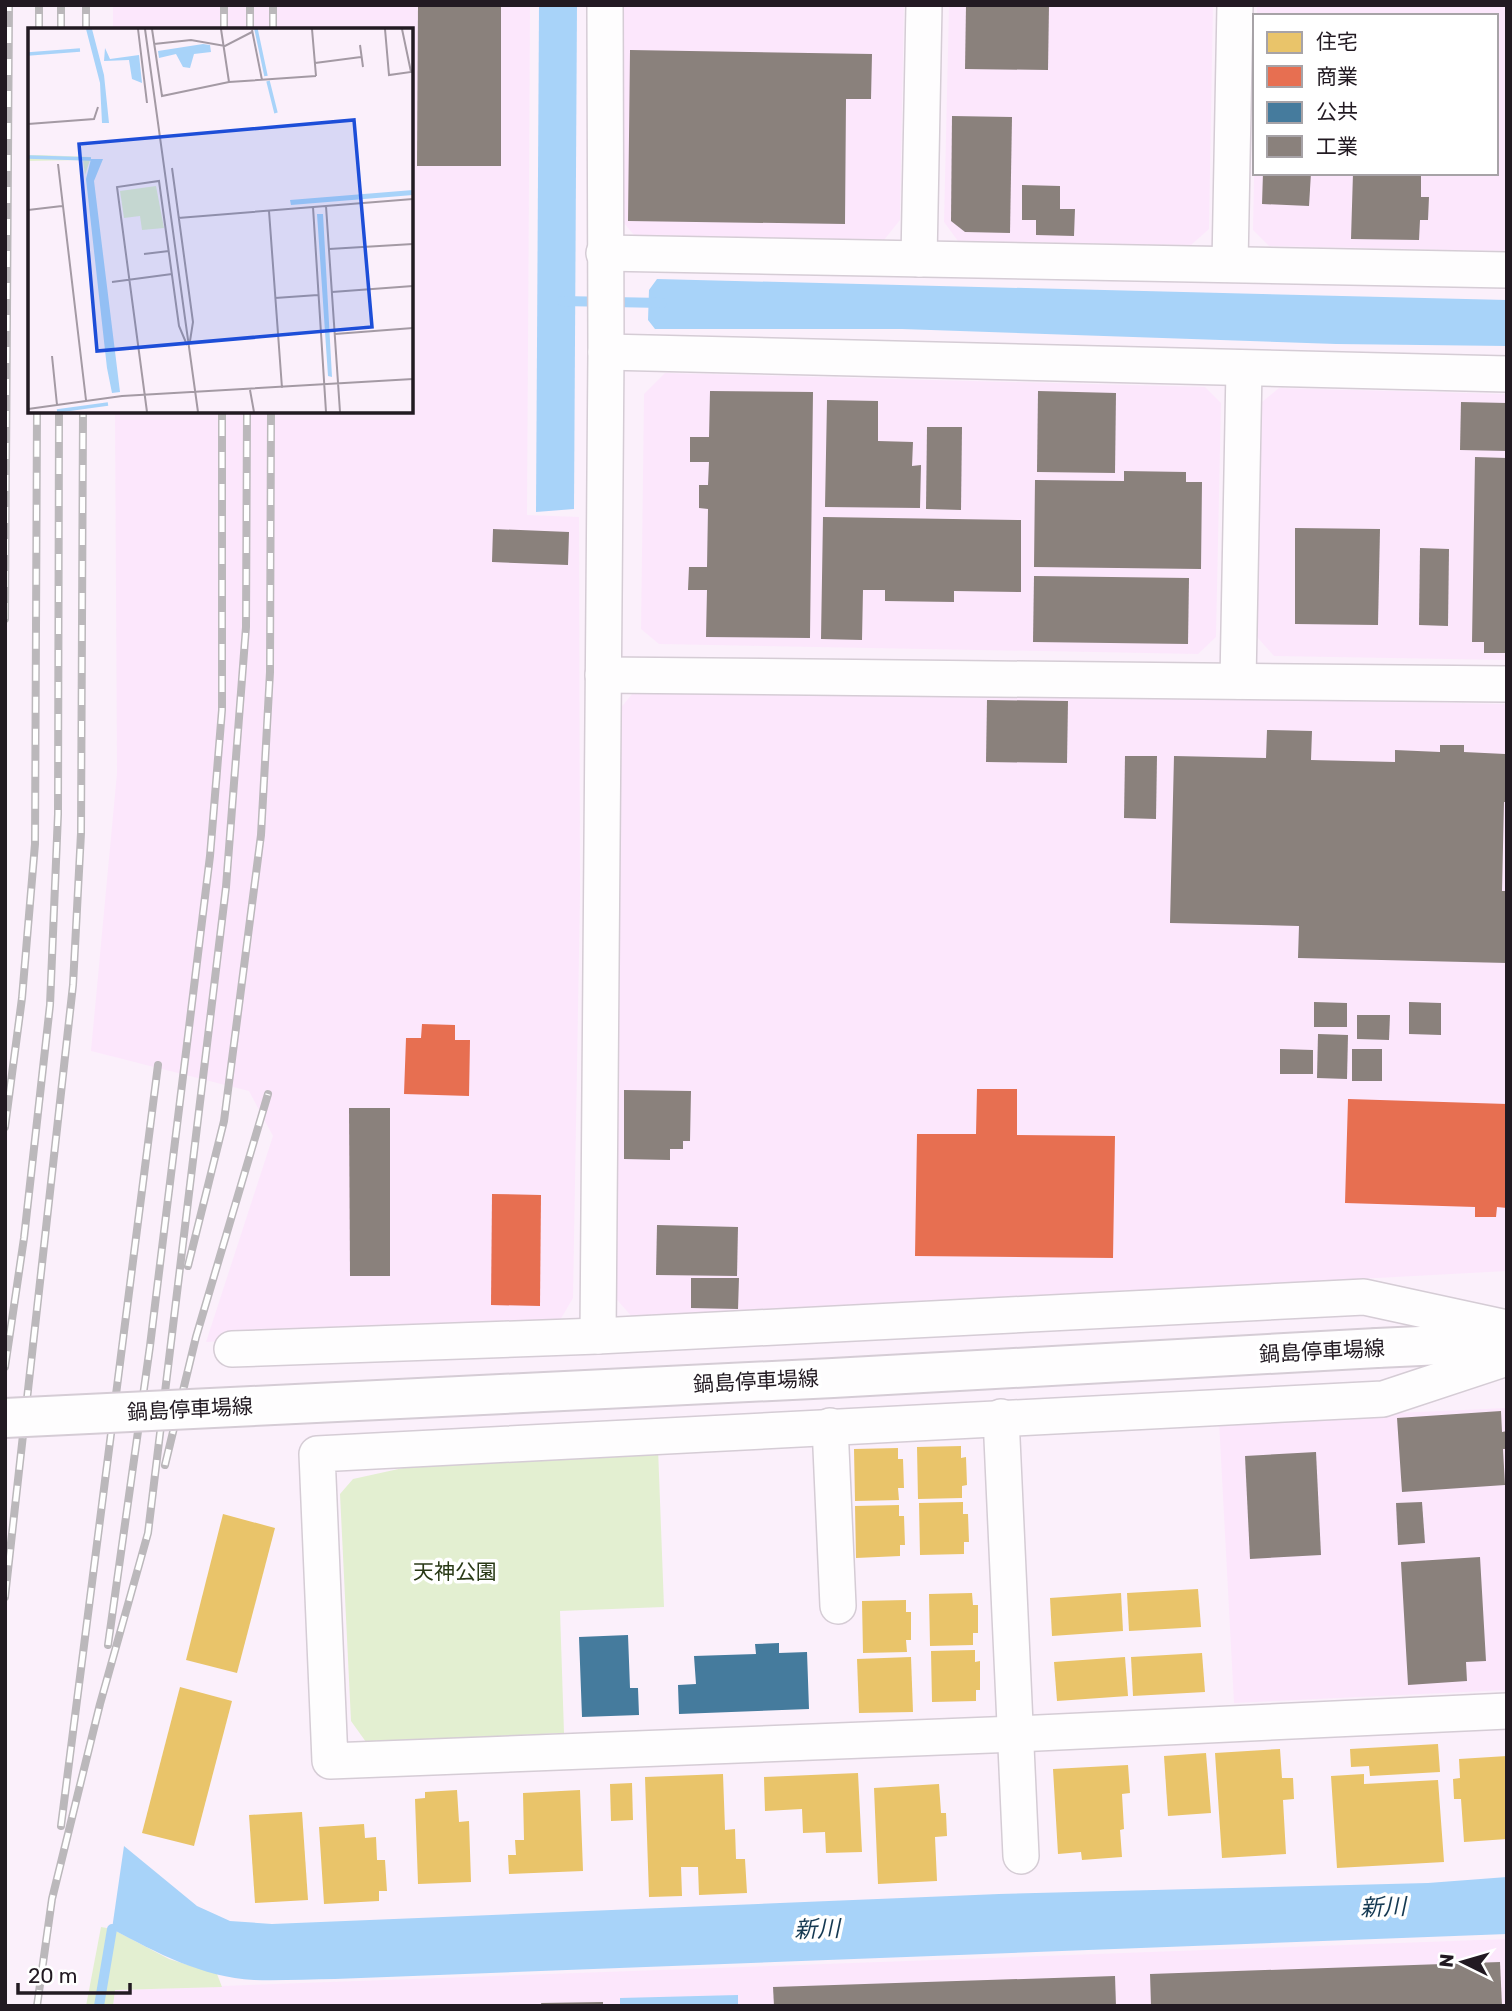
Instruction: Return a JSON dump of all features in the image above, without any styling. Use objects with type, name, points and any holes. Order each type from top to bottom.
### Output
[{"type":"main road","name":"鍋島停車場線","points":[[5,1418],[1507,1342]]},
{"type":"street","points":[[597,1336],[605,5]]},
{"type":"street","points":[[919,259],[925,5]]},
{"type":"street","points":[[1230,264],[1235,5]]},
{"type":"street","points":[[605,264],[919,259],[1507,270]]},
{"type":"street","points":[[605,344],[1244,369],[1507,374]]},
{"type":"street","points":[[1238,681],[1244,369]]},
{"type":"street","points":[[603,675],[1507,684]]},
{"type":"street","points":[[232,1349],[597,1336],[1364,1297],[1507,1328]]},
{"type":"street","points":[[1507,1358],[1383,1399],[317,1454],[330,1761],[1016,1734],[1507,1711]]},
{"type":"street","points":[[1001,1417],[1021,1856]]},
{"type":"street","points":[[830,1426],[838,1606]]},
{"type":"shaded area","points":[[113,5],[530,5],[527,515],[579,517],[580,895],[573,1298],[559,1322],[206,1342],[273,1136],[249,1091],[91,1051],[117,773],[115,413],[413,413],[413,28],[113,28]]},
{"type":"shaded area","points":[[620,5],[904,5],[900,220],[884,240],[634,235],[618,216]]},
{"type":"shaded area","points":[[949,5],[1213,5],[1209,229],[1191,245],[958,241],[944,222]]},
{"type":"shaded area","points":[[1257,5],[1507,5],[1507,247],[1503,251],[1269,246],[1253,230],[1254,175],[1498,175],[1498,14],[1257,14]]},
{"type":"shaded area","points":[[665,373],[1205,387],[1221,403],[1216,637],[1198,654],[659,644],[641,629],[644,394]]},
{"type":"shaded area","points":[[1279,388],[1507,394],[1507,660],[1274,656],[1257,637],[1262,402]]},
{"type":"shaded area","points":[[637,688],[1507,704],[1507,1271],[633,1318],[612,1294],[619,710]]},
{"type":"shaded area","points":[[1507,1408],[1507,1690],[1234,1703],[1219,1421]]},
{"type":"shaded area","points":[[1507,1939],[1507,2006],[113,2006],[114,1990]]},
{"type":"green space","name":"天神公園","points":[[658,1448],[664,1607],[560,1611],[564,1733],[366,1742],[351,1721],[340,1494],[353,1479],[444,1459]]},
{"type":"green space","points":[[101,1927],[112,1929],[169,1959],[217,1974],[222,1987],[115,1990],[113,2006],[86,2006]]},
{"type":"water","points":[[539,5],[577,5],[574,509],[536,512]]},
{"type":"water","points":[[657,279],[1507,300],[1507,346],[1336,344],[902,329],[655,329],[648,320],[649,290]]},
{"type":"water","name":"新川","points":[[124,1846],[197,1906],[230,1921],[272,1924],[999,1894],[1428,1883],[1507,1877],[1507,1934],[254,1980],[198,1969],[112,1929]]},
{"type":"water","points":[[738,1995],[738,2006],[620,2006],[620,1998]]},
{"type":"building: 住宅","points":[[961,1446],[961,1458],[966,1457],[967,1485],[962,1486],[962,1498],[918,1499],[917,1447]]},
{"type":"building: 住宅","points":[[898,1448],[898,1459],[903,1459],[904,1488],[898,1488],[899,1500],[855,1501],[854,1449]]},
{"type":"building: 住宅","points":[[963,1502],[963,1514],[968,1514],[969,1542],[964,1542],[964,1554],[920,1555],[919,1503]]},
{"type":"building: 住宅","points":[[899,1505],[899,1516],[904,1516],[905,1545],[900,1545],[900,1556],[856,1558],[855,1506]]},
{"type":"building: 住宅","points":[[223,1514],[275,1528],[237,1673],[186,1660]]},
{"type":"building: 住宅","points":[[1198,1589],[1201,1627],[1129,1631],[1127,1593]]},
{"type":"building: 住宅","points":[[972,1593],[973,1605],[978,1605],[978,1633],[973,1633],[973,1645],[930,1646],[929,1594]]},
{"type":"building: 住宅","points":[[1121,1593],[1123,1631],[1052,1636],[1050,1598]]},
{"type":"building: 住宅","points":[[906,1600],[906,1612],[911,1612],[911,1640],[906,1640],[907,1652],[863,1653],[862,1601]]},
{"type":"building: 住宅","points":[[975,1650],[975,1662],[980,1661],[980,1690],[976,1690],[976,1701],[932,1702],[931,1651]]},
{"type":"building: 住宅","points":[[1202,1653],[1205,1692],[1133,1696],[1131,1657]]},
{"type":"building: 住宅","points":[[911,1657],[913,1712],[859,1713],[857,1659]]},
{"type":"building: 住宅","points":[[1125,1657],[1128,1696],[1057,1701],[1054,1662]]},
{"type":"building: 住宅","points":[[180,1687],[232,1701],[194,1846],[142,1833]]},
{"type":"building: 住宅","points":[[1438,1744],[1440,1772],[1370,1776],[1369,1766],[1351,1767],[1350,1749]]},
{"type":"building: 住宅","points":[[1280,1749],[1282,1778],[1293,1778],[1294,1799],[1283,1800],[1286,1854],[1222,1858],[1215,1753]]},
{"type":"building: 住宅","points":[[1206,1753],[1211,1813],[1168,1816],[1164,1756]]},
{"type":"building: 住宅","points":[[1507,1756],[1507,1839],[1464,1842],[1461,1799],[1454,1799],[1453,1779],[1460,1778],[1459,1759]]},
{"type":"building: 住宅","points":[[1128,1765],[1130,1793],[1122,1794],[1122,1857],[1082,1860],[1081,1852],[1058,1854],[1053,1769]]},
{"type":"building: 住宅","points":[[858,1773],[862,1852],[826,1853],[825,1832],[803,1833],[802,1809],[765,1811],[764,1777]]},
{"type":"building: 住宅","points":[[723,1774],[725,1830],[735,1829],[736,1859],[745,1859],[747,1893],[699,1895],[698,1867],[681,1867],[682,1896],[649,1897],[645,1777]]},
{"type":"building: 住宅","points":[[1364,1774],[1364,1784],[1438,1780],[1444,1862],[1337,1868],[1331,1776]]},
{"type":"building: 住宅","points":[[632,1783],[633,1820],[611,1821],[610,1784]]},
{"type":"building: 住宅","points":[[939,1784],[941,1813],[946,1813],[947,1836],[935,1837],[937,1881],[878,1884],[874,1788]]},
{"type":"building: 住宅","points":[[457,1790],[459,1822],[469,1821],[471,1882],[418,1884],[415,1799],[425,1798],[425,1792]]},
{"type":"building: 住宅","points":[[580,1790],[583,1871],[509,1874],[508,1855],[516,1855],[515,1840],[524,1840],[523,1793]]},
{"type":"building: 住宅","points":[[302,1812],[308,1900],[255,1903],[249,1815]]},
{"type":"building: 住宅","points":[[364,1824],[365,1838],[376,1837],[377,1860],[385,1860],[387,1891],[379,1891],[379,1901],[324,1904],[319,1827]]},
{"type":"building: 商業","points":[[422,1024],[455,1025],[455,1040],[470,1040],[469,1096],[404,1094],[406,1038],[421,1038]]},
{"type":"building: 商業","points":[[977,1089],[1017,1089],[1017,1135],[1115,1136],[1113,1258],[915,1256],[917,1134],[976,1134]]},
{"type":"building: 商業","points":[[1348,1099],[1507,1104],[1507,1208],[1497,1207],[1496,1217],[1475,1217],[1475,1207],[1345,1203]]},
{"type":"building: 商業","points":[[492,1194],[541,1195],[540,1306],[491,1305]]},
{"type":"building: 公共","points":[[628,1635],[630,1688],[638,1688],[639,1715],[582,1717],[579,1637]]},
{"type":"building: 公共","points":[[779,1643],[779,1653],[807,1652],[809,1709],[679,1714],[678,1685],[696,1684],[694,1656],[756,1654],[755,1644]]},
{"type":"building: 工業","points":[[418,5],[501,5],[501,166],[417,166]]},
{"type":"building: 工業","points":[[966,5],[1049,5],[1048,70],[965,69]]},
{"type":"building: 工業","points":[[630,50],[872,54],[871,99],[846,99],[845,224],[628,221]]},
{"type":"building: 工業","points":[[952,116],[1012,117],[1010,233],[965,232],[951,221]]},
{"type":"building: 工業","points":[[1263,175],[1311,175],[1309,206],[1262,204]]},
{"type":"building: 工業","points":[[1353,175],[1421,175],[1421,197],[1429,197],[1428,220],[1420,220],[1419,240],[1351,239]]},
{"type":"building: 工業","points":[[1022,185],[1060,186],[1060,209],[1075,209],[1074,236],[1036,235],[1036,220],[1022,220]]},
{"type":"building: 工業","points":[[710,391],[813,392],[810,638],[706,637],[707,590],[688,590],[689,567],[707,567],[708,509],[699,508],[699,485],[708,485],[709,462],[690,462],[690,437],[709,437]]},
{"type":"building: 工業","points":[[1038,391],[1116,393],[1115,473],[1037,472]]},
{"type":"building: 工業","points":[[827,400],[878,401],[878,441],[913,442],[912,466],[921,465],[920,508],[825,507]]},
{"type":"building: 工業","points":[[1461,402],[1507,403],[1507,451],[1460,450]]},
{"type":"building: 工業","points":[[927,427],[962,427],[961,510],[926,509]]},
{"type":"building: 工業","points":[[1475,457],[1507,458],[1507,653],[1484,653],[1484,642],[1472,642]]},
{"type":"building: 工業","points":[[1124,471],[1186,472],[1186,482],[1202,482],[1201,569],[1034,567],[1035,480],[1124,481]]},
{"type":"building: 工業","points":[[823,517],[1021,520],[1021,592],[954,591],[954,602],[885,601],[885,590],[863,590],[862,640],[821,639]]},
{"type":"building: 工業","points":[[1295,528],[1380,529],[1378,625],[1295,624]]},
{"type":"building: 工業","points":[[493,529],[569,532],[568,565],[492,562]]},
{"type":"building: 工業","points":[[1420,548],[1449,549],[1448,626],[1419,625]]},
{"type":"building: 工業","points":[[1034,576],[1189,578],[1188,644],[1033,642]]},
{"type":"building: 工業","points":[[987,700],[1068,701],[1067,763],[986,762]]},
{"type":"building: 工業","points":[[1267,730],[1312,731],[1311,760],[1395,762],[1395,750],[1440,752],[1440,745],[1464,745],[1464,752],[1505,754],[1507,802],[1504,802],[1502,891],[1507,891],[1507,963],[1298,958],[1299,926],[1170,923],[1174,756],[1266,758]]},
{"type":"building: 工業","points":[[1125,756],[1157,756],[1156,819],[1124,818]]},
{"type":"building: 工業","points":[[1314,1002],[1347,1003],[1347,1027],[1314,1027]]},
{"type":"building: 工業","points":[[1409,1002],[1441,1003],[1441,1035],[1409,1034]]},
{"type":"building: 工業","points":[[1357,1015],[1390,1015],[1389,1040],[1357,1039]]},
{"type":"building: 工業","points":[[1318,1034],[1348,1035],[1347,1079],[1317,1078]]},
{"type":"building: 工業","points":[[1280,1049],[1313,1050],[1313,1074],[1280,1074]]},
{"type":"building: 工業","points":[[1352,1049],[1382,1049],[1382,1081],[1352,1081]]},
{"type":"building: 工業","points":[[624,1090],[691,1091],[690,1141],[683,1141],[683,1149],[670,1149],[670,1160],[624,1159]]},
{"type":"building: 工業","points":[[349,1108],[390,1108],[390,1276],[350,1276]]},
{"type":"building: 工業","points":[[657,1225],[738,1227],[737,1276],[656,1275]]},
{"type":"building: 工業","points":[[691,1278],[739,1278],[738,1309],[691,1308]]},
{"type":"building: 工業","points":[[1501,1411],[1502,1432],[1507,1431],[1507,1449],[1503,1449],[1505,1485],[1402,1492],[1397,1418]]},
{"type":"building: 工業","points":[[1316,1452],[1321,1555],[1250,1559],[1245,1456]]},
{"type":"building: 工業","points":[[1422,1502],[1425,1543],[1398,1545],[1396,1503]]},
{"type":"building: 工業","points":[[1480,1557],[1486,1661],[1466,1662],[1467,1681],[1408,1685],[1401,1562]]},
{"type":"building: 工業","points":[[1500,1962],[1502,2006],[1151,2006],[1150,1974]]},
{"type":"building: 工業","points":[[1115,1976],[1116,2006],[774,2006],[773,1987]]},
{"type":"building: 工業","points":[[603,2002],[603,2006],[542,2006],[541,2003]]},
{"type":"waterway","points":[[562,301],[662,303]]},
{"type":"waterway","points":[[99,2006],[112,1929]]},
{"type":"railway","points":[[5,619],[9,5]]},
{"type":"railway","points":[[39,5],[39,28]]},
{"type":"railway","points":[[61,5],[61,28]]},
{"type":"railway","points":[[86,5],[86,28]]},
{"type":"railway","points":[[224,5],[224,28]]},
{"type":"railway","points":[[250,5],[250,28]]},
{"type":"railway","points":[[273,5],[273,28]]},
{"type":"railway","points":[[5,1127],[22,998],[35,844],[37,413]]},
{"type":"railway","points":[[5,1367],[24,1238],[50,1005],[58,814],[59,413]]},
{"type":"railway","points":[[5,1597],[73,985],[81,833],[83,413]]},
{"type":"railway","points":[[108,1645],[150,1346],[210,856],[222,710],[222,413]]},
{"type":"railway","points":[[37,2006],[52,1899],[100,1704],[148,1533],[226,887],[246,627],[247,413]]},
{"type":"railway","points":[[188,1266],[224,1121],[261,835],[270,672],[271,413]]},
{"type":"railway","points":[[61,1826],[158,1065]]},
{"type":"railway","points":[[165,1465],[196,1337],[268,1094]]}]
